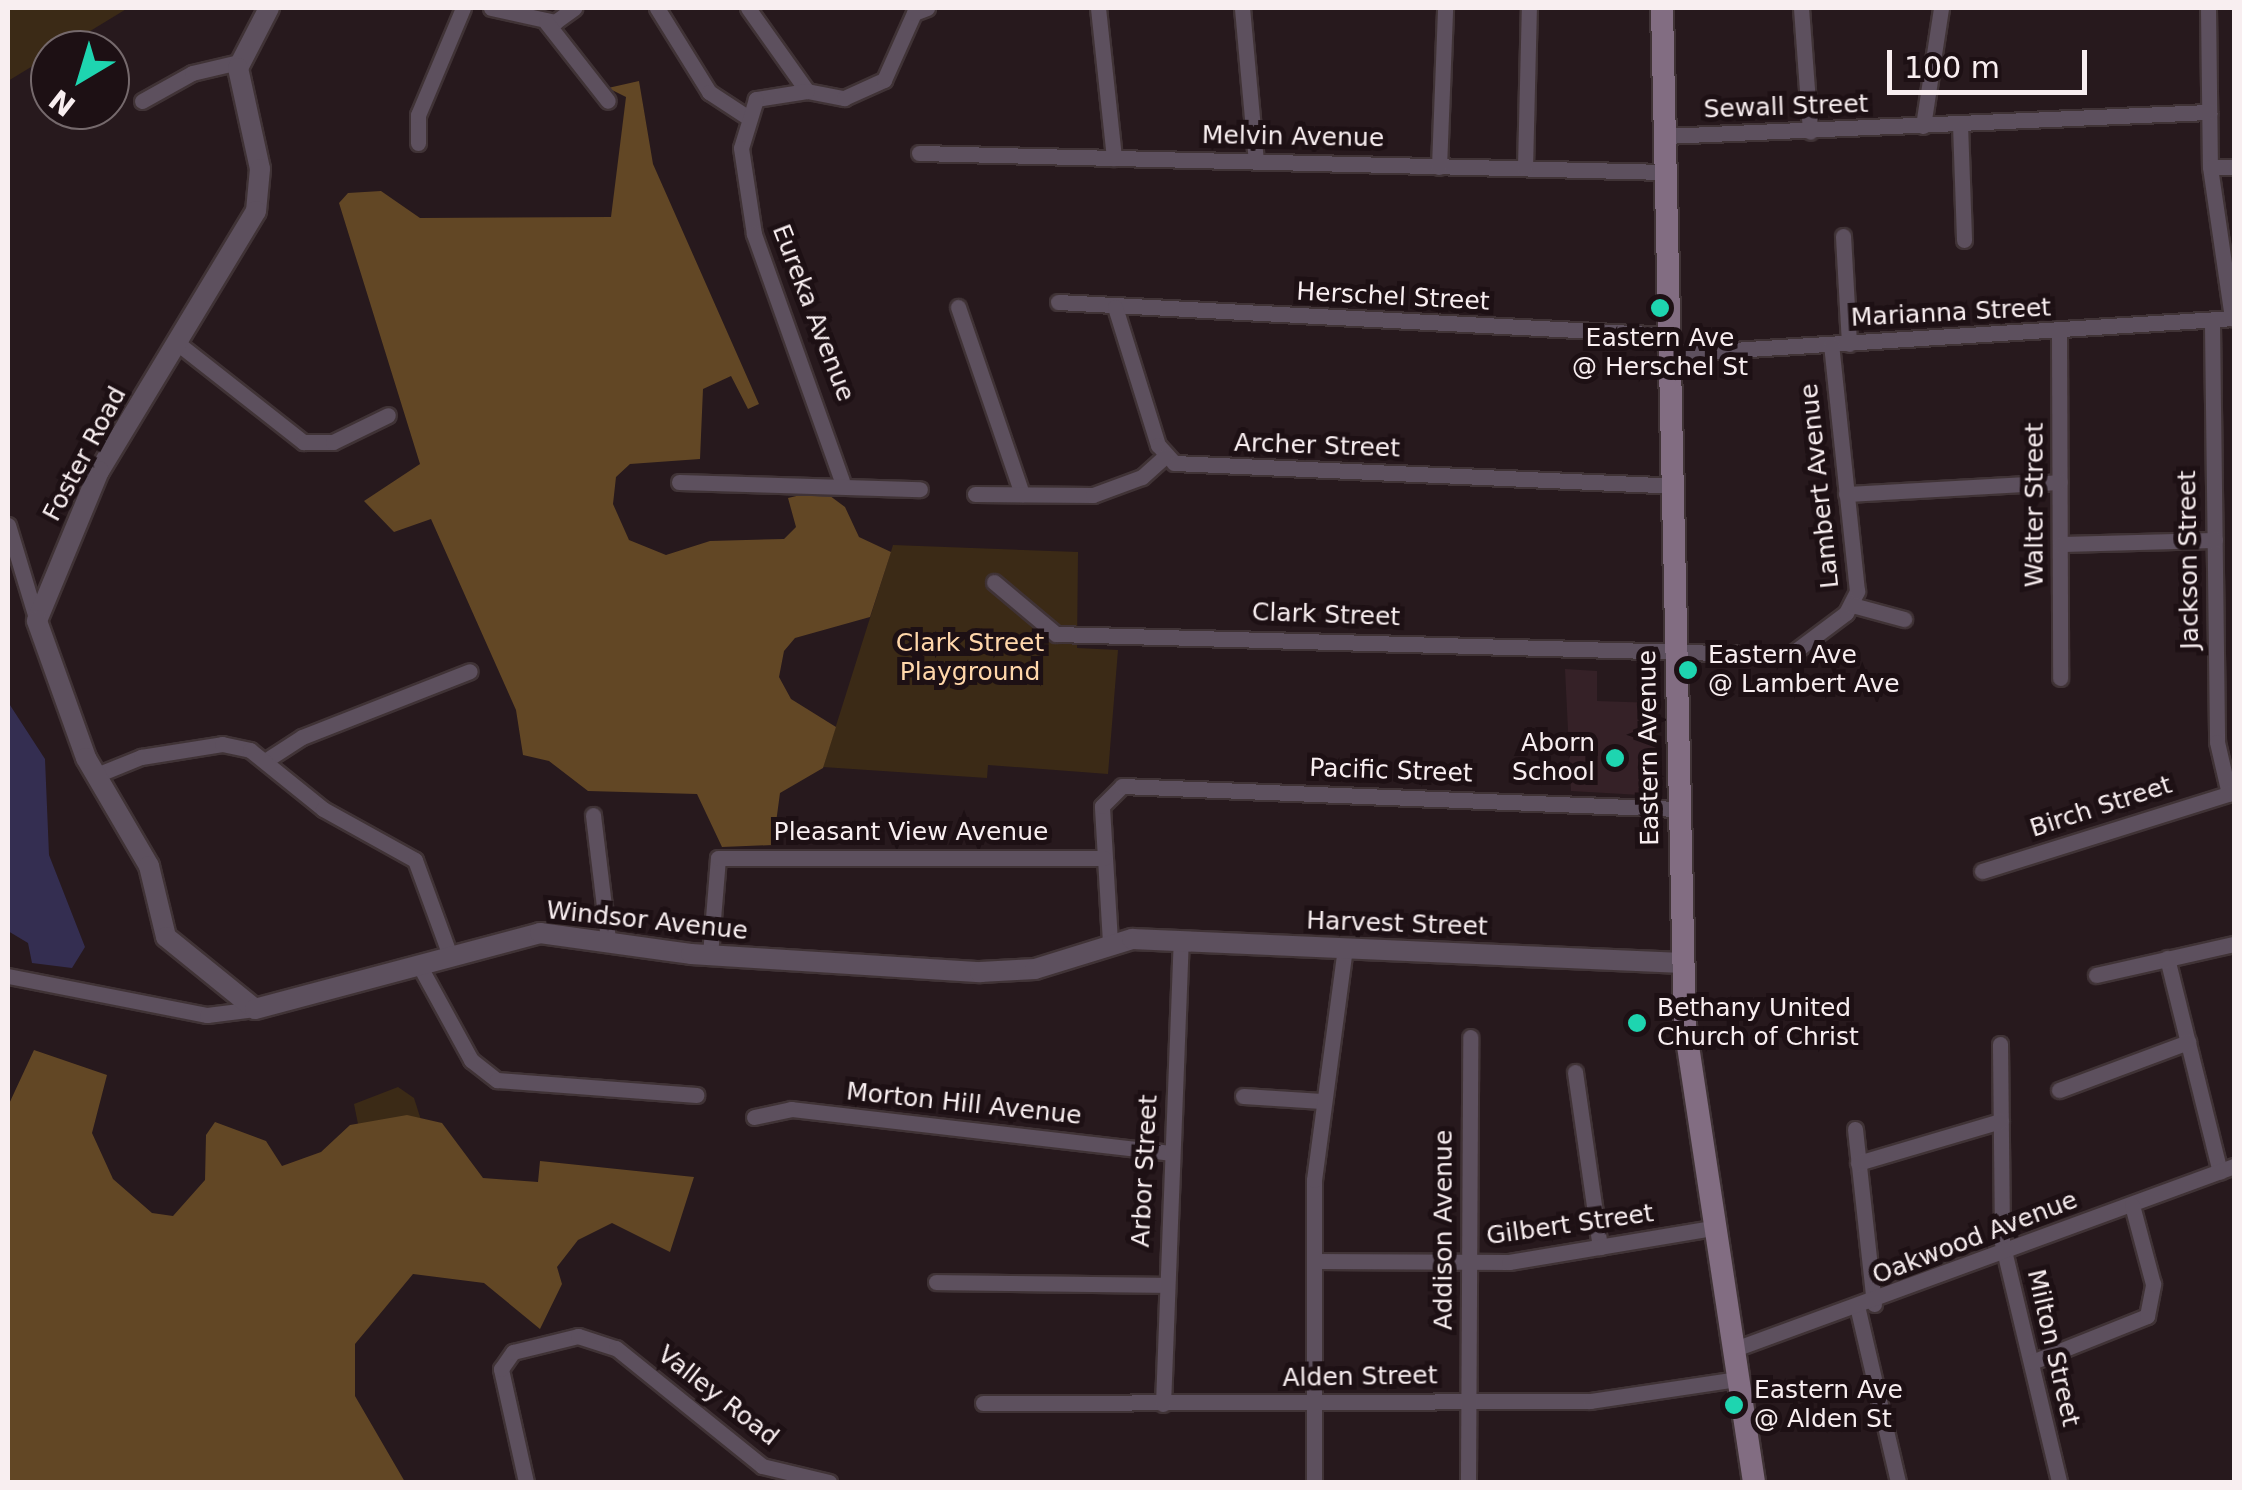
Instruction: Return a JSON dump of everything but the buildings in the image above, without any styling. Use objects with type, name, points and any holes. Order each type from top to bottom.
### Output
[{"type":"main road","name":"Eastern Avenue","points":[[1662,8],[1682,963],[1712,1228],[1754,1482]]},
{"type":"street","points":[[142,101],[192,73],[240,62],[269,8]]},
{"type":"street","points":[[418,143],[418,115],[463,8]]},
{"type":"street","points":[[491,8],[546,22],[567,20],[574,8]]},
{"type":"street","points":[[657,8],[710,92],[744,115],[769,93],[807,91],[844,98],[875,87],[914,14],[926,8]]},
{"type":"street","points":[[748,8],[807,91]]},
{"type":"street","points":[[1098,8],[1114,158]]},
{"type":"street","points":[[1242,8],[1256,161]]},
{"type":"street","points":[[1440,168],[1445,8]]},
{"type":"street","points":[[1525,167],[1529,8]]},
{"type":"street","points":[[1800,8],[1810,132]]},
{"type":"street","points":[[1923,126],[1941,8]]},
{"type":"street","points":[[2192,8],[2208,8],[2210,167],[2234,318]]},
{"type":"street","points":[[546,22],[608,101]]},
{"type":"street","name":"Foster Road","points":[[38,621],[89,490],[259,200],[240,62]]},
{"type":"street","name":"Sewall Street","points":[[1665,136],[2209,112]]},
{"type":"street","name":"Eureka Avenue","points":[[744,115],[754,234],[842,481]]},
{"type":"street","points":[[1960,124],[1964,240]]},
{"type":"street","name":"Melvin Avenue","points":[[919,153],[1665,172]]},
{"type":"street","points":[[2210,167],[2234,167]]},
{"type":"street","points":[[1843,236],[1850,344]]},
{"type":"street","name":"Herschel Street","points":[[1058,302],[1670,345]]},
{"type":"street","points":[[958,307],[1022,494]]},
{"type":"street","points":[[975,494],[1093,495],[1142,477],[1165,456],[1115,307]]},
{"type":"street","name":"Marianna Street","points":[[1670,345],[1831,345],[2212,324],[2234,318]]},
{"type":"street","name":"Jackson Street","points":[[2212,324],[2217,742],[2232,793]]},
{"type":"street","name":"Walter Street","points":[[2059,331],[2060,678]]},
{"type":"street","points":[[176,342],[303,442],[333,442],[388,414]]},
{"type":"street","name":"Lambert Avenue","points":[[1675,654],[1790,655],[1852,605],[1831,345]]},
{"type":"street","name":"Archer Street","points":[[1165,456],[1188,466],[1672,486]]},
{"type":"street","points":[[679,482],[842,481],[920,488]]},
{"type":"street","points":[[1846,494],[2060,482]]},
{"type":"street","points":[[8,525],[94,776],[144,855],[172,946],[254,1009]]},
{"type":"street","points":[[2060,544],[2215,540]]},
{"type":"street","name":"Clark Street","points":[[994,582],[1056,634],[1675,654]]},
{"type":"street","points":[[1852,605],[1904,619]]},
{"type":"street","points":[[268,759],[302,737],[470,670]]},
{"type":"street","points":[[94,776],[122,761],[222,744],[268,759],[323,808],[415,860],[449,953]]},
{"type":"street","name":"Pacific Street","points":[[1104,858],[1105,795],[1122,786],[1677,808]]},
{"type":"street","name":"Birch Street","points":[[1982,871],[2232,793]]},
{"type":"street","points":[[593,815],[608,940]]},
{"type":"street","name":"Pleasant View Avenue","points":[[710,955],[718,858],[1104,858]]},
{"type":"street","points":[[1104,858],[1110,942]]},
{"type":"street","name":"Windsor Avenue","points":[[8,976],[207,1015],[254,1009],[525,934],[608,940],[710,955],[1018,971],[1110,942]]},
{"type":"street","name":"Harvest Street","points":[[1110,942],[1181,941],[1682,963]]},
{"type":"street","name":"Arbor Street","points":[[1164,1404],[1181,941]]},
{"type":"street","points":[[2096,974],[2234,944]]},
{"type":"street","points":[[1314,1482],[1314,1262],[1322,1101],[1340,1039],[1345,948]]},
{"type":"street","points":[[2167,958],[2227,1169]]},
{"type":"street","points":[[418,963],[482,1072],[696,1095]]},
{"type":"street","name":"Addison Avenue","points":[[1468,1482],[1470,1037]]},
{"type":"street","points":[[2059,1090],[2188,1042]]},
{"type":"street","name":"Milton Street","points":[[2000,1044],[2004,1252],[2065,1482]]},
{"type":"street","points":[[1575,1072],[1600,1247]]},
{"type":"street","points":[[1243,1096],[1322,1101]]},
{"type":"street","name":"Morton Hill Avenue","points":[[754,1116],[791,1110],[1171,1153]]},
{"type":"street","points":[[1858,1163],[2001,1121]]},
{"type":"street","points":[[1855,1129],[1866,1307],[1898,1482]]},
{"type":"street","name":"Oakwood Avenue","points":[[1732,1350],[1866,1307],[2227,1169]]},
{"type":"street","points":[[2032,1362],[2139,1323],[2152,1300],[2132,1205]]},
{"type":"street","name":"Gilbert Street","points":[[1314,1262],[1467,1263],[1712,1228]]},
{"type":"street","points":[[936,1282],[1166,1285]]},
{"type":"street","name":"Valley Road","points":[[526,1482],[505,1359],[578,1336],[636,1363],[762,1466],[829,1482]]},
{"type":"street","name":"Alden Street","points":[[983,1403],[1612,1400],[1737,1379]]},
{"type":"shaded area","points":[[639,81],[653,164],[759,404],[748,409],[731,376],[703,389],[700,459],[630,464],[616,477],[613,504],[629,540],[666,555],[710,541],[784,539],[796,527],[788,498],[822,490],[845,507],[859,537],[891,552],[870,617],[795,638],[784,651],[779,677],[791,699],[836,727],[823,768],[780,793],[773,845],[722,847],[697,794],[588,791],[549,761],[523,755],[516,710],[431,519],[394,532],[364,501],[420,464],[339,203],[348,193],[381,191],[420,218],[611,217],[626,97],[608,88]]},
{"type":"shaded area","name":"Aborn School","points":[[1565,669],[1597,671],[1597,701],[1656,703],[1658,796],[1571,791]]},
{"type":"shaded area","points":[[8,702],[45,759],[49,855],[85,947],[72,968],[32,963],[28,943],[8,931]]},
{"type":"shaded area","points":[[34,1050],[107,1075],[92,1133],[113,1179],[152,1213],[173,1216],[205,1180],[206,1135],[215,1122],[266,1141],[282,1166],[321,1152],[350,1125],[407,1115],[442,1123],[483,1178],[538,1182],[540,1161],[694,1177],[670,1252],[612,1223],[578,1240],[557,1267],[562,1284],[540,1329],[484,1283],[413,1274],[355,1344],[355,1396],[405,1482],[8,1482],[8,1106]]},
{"type":"green space","points":[[8,8],[128,8],[92,30],[30,30],[30,68],[8,81]]},
{"type":"green space","name":"Clark Street Playground","points":[[893,545],[1078,552],[1077,648],[1118,650],[1108,774],[988,765],[987,778],[823,767]]},
{"type":"green space","points":[[398,1087],[414,1098],[421,1120],[358,1124],[354,1104]]},
{"type":"place","name":"Eastern Ave @ Herschel St","points":[[1660,308]]},
{"type":"place","name":"Eastern Ave @ Lambert Ave","points":[[1688,670]]},
{"type":"place","name":"Aborn School","points":[[1615,758]]},
{"type":"place","name":"Bethany United Church of Christ","points":[[1637,1023]]},
{"type":"place","name":"Eastern Ave @ Alden St","points":[[1734,1405]]}]
